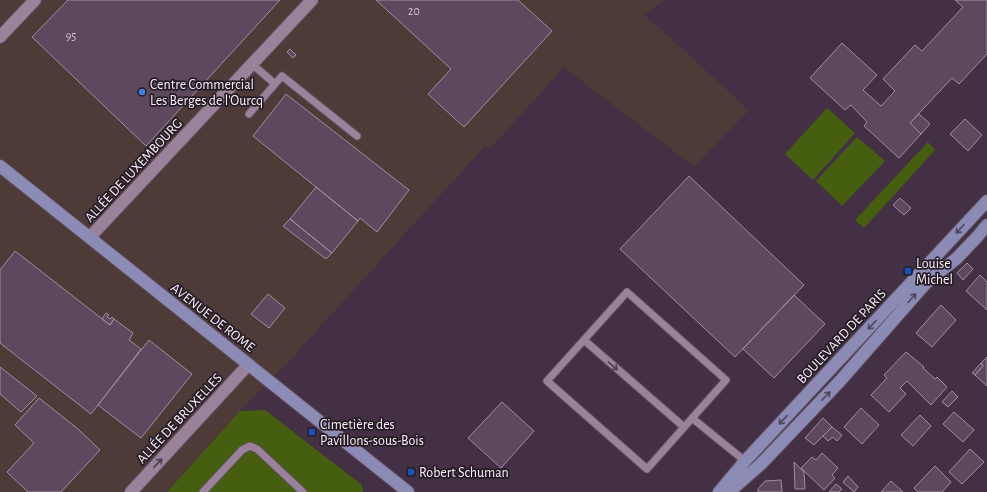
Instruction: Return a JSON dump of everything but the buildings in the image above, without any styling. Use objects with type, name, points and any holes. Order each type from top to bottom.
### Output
[{"type":"street","points":[[0,37],[35,0]]},
{"type":"street","name":"ALLÉE DE LUXEMBOURG","points":[[90,238],[312,0]]},
{"type":"street","name":"AVENUE DE ROME","points":[[0,166],[408,492]]},
{"type":"street","name":"BOULEVARD DE PARIS","points":[[719,492],[745,461],[987,201]]},
{"type":"street","name":"BOULEVARD DE PARIS","points":[[728,492],[761,464],[840,381],[926,283],[957,258],[977,238],[987,225]]},
{"type":"street","name":"ALLÉE DE BRUXELLES","points":[[131,492],[248,365]]},
{"type":"street","points":[[728,492],[748,467],[745,461]]},
{"type":"lane","points":[[252,64],[274,84]]},
{"type":"lane","points":[[249,114],[282,76],[357,136]]},
{"type":"lane","points":[[627,292],[726,380],[692,418],[647,469],[547,382],[627,292]]},
{"type":"lane","points":[[584,340],[684,427]]},
{"type":"lane","points":[[692,418],[745,461]]},
{"type":"lane","points":[[203,492],[242,450],[250,446],[257,449],[303,492]]},
{"type":"shaded area","points":[[0,0],[664,0],[645,15],[749,110],[694,167],[564,67],[490,149],[485,146],[167,492],[0,492]]},
{"type":"green space","points":[[827,108],[855,133],[813,180],[785,154]]},
{"type":"green space","points":[[857,137],[885,161],[842,206],[816,181]]},
{"type":"green space","points":[[928,142],[935,150],[864,228],[855,220]]},
{"type":"green space","points":[[265,410],[362,485],[363,492],[167,492],[240,411]]},
{"type":"place","name":"Centre Commercial Les Berges de l'Ourcq","points":[[142,92]]},
{"type":"place","name":"Louise Michel","points":[[908,271]]},
{"type":"place","name":"Cimetière des Pavillons-sous-Bois","points":[[312,432]]},
{"type":"place","name":"Robert Schuman","points":[[411,472]]}]
